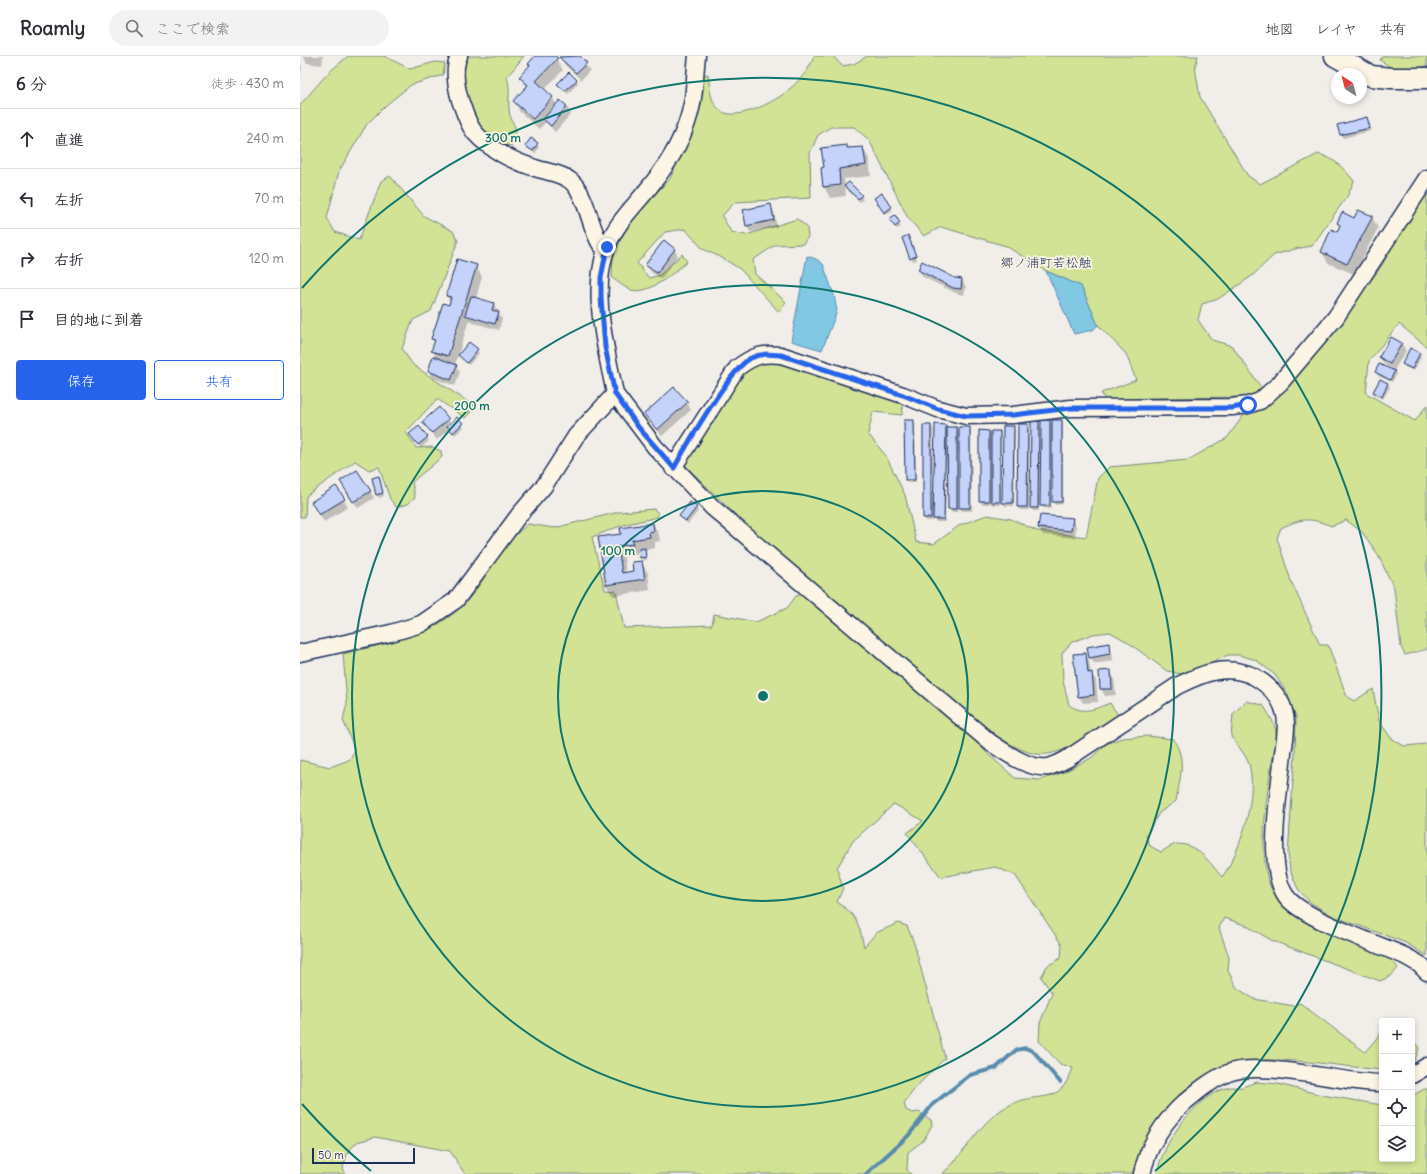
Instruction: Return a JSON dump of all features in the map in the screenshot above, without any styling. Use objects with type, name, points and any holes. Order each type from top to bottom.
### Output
[{"type":"main road","points":[[1335,56],[1371,76],[1391,78],[1427,78]]},
{"type":"street","points":[[459,56],[455,64],[458,92],[464,111],[475,133],[514,160],[560,175],[570,181],[581,196],[595,236],[601,245],[607,247]]},
{"type":"street","points":[[697,56],[692,106],[685,130],[664,169],[626,215],[607,247],[601,278],[605,347],[615,394],[639,428],[674,468],[713,508],[990,743],[1004,752],[1028,763],[1049,767],[1067,759],[1177,686],[1197,676],[1216,670],[1232,670],[1252,676],[1264,682],[1276,695],[1284,711],[1286,730],[1276,826],[1276,867],[1280,884],[1287,897],[1306,913],[1405,956],[1419,964],[1427,972]]},
{"type":"street","points":[[674,468],[708,411],[737,368],[750,358],[765,353],[781,355],[903,395],[938,409],[966,416],[1013,415],[1071,408],[1232,408],[1260,401],[1280,383],[1336,317],[1427,178]]},
{"type":"street","points":[[300,653],[391,633],[421,624],[456,600],[519,515],[544,486],[576,436],[615,394]]},
{"type":"street","points":[[1415,1074],[1427,1066]]},
{"type":"street","points":[[1142,1174],[1146,1158],[1156,1137],[1177,1110],[1203,1087],[1229,1073],[1248,1070],[1281,1071],[1362,1083],[1379,1083]]},
{"type":"green space","points":[[348,56],[384,56],[410,69],[435,62],[445,63],[443,75],[411,85],[386,105],[367,124],[339,171],[327,218],[335,232],[359,240],[381,181],[390,176],[424,216],[453,231],[458,241],[431,311],[413,320],[402,349],[413,365],[468,402],[474,409],[465,418],[437,399],[406,432],[416,448],[432,447],[441,451],[442,457],[412,482],[415,497],[408,504],[396,507],[390,499],[379,467],[369,470],[355,461],[306,496],[305,517],[300,517],[300,105],[327,74]]},
{"type":"green space","points":[[467,56],[524,56],[507,77],[509,86],[510,114],[516,129],[513,145],[501,146],[476,120],[468,101],[461,66]]},
{"type":"green space","points":[[814,56],[833,56],[842,66],[854,64],[867,56],[1198,56],[1195,67],[1200,97],[1248,176],[1260,184],[1318,154],[1334,161],[1343,168],[1354,181],[1348,195],[1312,246],[1274,255],[1252,276],[1218,299],[1202,304],[1198,320],[1212,340],[1232,346],[1270,400],[1344,317],[1382,265],[1412,209],[1427,193],[1427,347],[1399,324],[1369,361],[1366,393],[1415,421],[1427,405],[1427,649],[1405,655],[1401,647],[1394,588],[1377,553],[1362,532],[1346,520],[1332,526],[1318,521],[1301,520],[1281,528],[1277,538],[1291,581],[1320,645],[1328,645],[1347,697],[1354,701],[1373,689],[1379,721],[1391,738],[1404,746],[1427,744],[1427,956],[1406,943],[1333,916],[1311,903],[1298,889],[1290,870],[1288,853],[1296,717],[1287,693],[1275,675],[1256,660],[1239,655],[1228,655],[1194,671],[1181,674],[1167,671],[1126,641],[1110,632],[1093,634],[1072,642],[1062,653],[1063,681],[1069,705],[1079,710],[1089,710],[1110,703],[1118,715],[1079,742],[1058,752],[1036,754],[1021,749],[986,728],[949,700],[773,549],[685,465],[741,375],[762,360],[806,370],[903,402],[902,415],[873,412],[868,434],[886,456],[905,495],[916,542],[934,544],[960,525],[987,515],[1011,519],[1037,531],[1086,537],[1098,478],[1109,467],[1188,460],[1227,438],[1243,416],[1251,413],[1244,397],[1149,398],[1106,401],[1101,393],[1136,380],[1126,354],[1098,325],[1081,286],[1046,271],[1006,246],[941,227],[924,236],[908,218],[869,140],[854,127],[831,127],[818,135],[810,153],[811,198],[735,202],[722,216],[731,232],[746,235],[797,219],[807,227],[808,237],[803,244],[775,245],[753,260],[755,274],[786,302],[779,312],[740,269],[703,249],[685,229],[665,232],[637,263],[649,278],[660,275],[682,254],[687,262],[661,282],[639,291],[631,290],[612,278],[613,257],[624,232],[639,210],[670,179],[700,109],[704,75],[708,74],[712,98],[720,110],[726,113],[744,113],[764,106],[786,92],[803,76]]},
{"type":"green space","points":[[1383,56],[1427,56],[1427,66],[1396,71],[1380,60]]},
{"type":"green space","points":[[654,509],[658,513],[658,517],[623,525],[592,537],[605,590],[616,591],[624,628],[712,625],[714,614],[756,622],[787,608],[796,596],[803,594],[884,664],[958,723],[989,755],[1015,778],[1040,780],[1062,773],[1091,758],[1106,744],[1122,738],[1148,736],[1173,739],[1180,754],[1181,761],[1176,801],[1159,813],[1146,836],[1150,846],[1161,852],[1176,844],[1192,847],[1208,860],[1222,877],[1229,866],[1241,840],[1249,810],[1251,795],[1249,764],[1231,737],[1233,714],[1246,701],[1263,705],[1273,722],[1276,736],[1276,746],[1267,796],[1264,830],[1265,862],[1267,877],[1271,888],[1279,900],[1301,919],[1327,933],[1385,956],[1398,968],[1391,976],[1380,981],[1273,941],[1245,925],[1224,918],[1219,928],[1229,957],[1228,971],[1237,988],[1254,999],[1294,1006],[1300,1003],[1365,1052],[1379,1036],[1379,1070],[1282,1060],[1242,1062],[1220,1067],[1192,1084],[1169,1105],[1159,1117],[1144,1143],[1132,1174],[942,1174],[959,1156],[983,1126],[1001,1110],[1023,1100],[1048,1096],[1055,1093],[1061,1089],[1067,1080],[1073,1068],[1060,1064],[1039,1041],[1040,1023],[1052,993],[1041,977],[1047,966],[1061,958],[1062,945],[1015,875],[995,867],[941,877],[907,833],[923,821],[894,804],[853,841],[837,868],[843,888],[837,902],[853,916],[859,926],[864,947],[876,933],[898,923],[907,926],[914,943],[945,1058],[917,1086],[904,1103],[906,1110],[912,1113],[919,1112],[931,1120],[932,1125],[923,1141],[908,1152],[907,1170],[911,1174],[465,1174],[450,1151],[375,1137],[357,1142],[348,1152],[343,1167],[345,1174],[300,1174],[300,760],[330,767],[349,760],[355,750],[343,720],[347,703],[343,654],[398,640],[432,627],[447,618],[462,606],[475,591],[505,546],[528,524],[554,528],[619,512]]},
{"type":"green space","points":[[1415,1043],[1419,1048],[1415,1060]]},
{"type":"green space","points":[[1257,1082],[1278,1084],[1322,1095],[1379,1104],[1379,1162],[1415,1162],[1415,1094],[1424,1089],[1427,1089],[1427,1174],[1157,1174],[1160,1162],[1173,1136],[1192,1111],[1214,1093],[1230,1087],[1242,1087]]},
{"type":"water","points":[[807,256],[816,259],[823,264],[834,295],[837,311],[822,350],[791,341]]},
{"type":"water","points":[[1046,271],[1081,286],[1098,325],[1093,330],[1074,334]]},
{"type":"building","points":[[535,56],[555,56],[558,58],[536,81],[553,97],[533,119],[513,101],[528,85],[519,77],[530,65],[528,64]]},
{"type":"building","points":[[580,56],[587,63],[576,73],[559,57]]},
{"type":"building","points":[[569,72],[577,80],[565,91],[557,84]]},
{"type":"building","points":[[560,100],[567,106],[551,126],[543,119]]},
{"type":"building","points":[[1367,117],[1370,128],[1340,135],[1337,125]]},
{"type":"building","points":[[531,138],[538,143],[533,151],[525,146]]},
{"type":"building","points":[[847,145],[847,148],[863,147],[866,165],[839,169],[840,185],[823,187],[821,168],[824,167],[821,148]]},
{"type":"building","points":[[849,182],[862,195],[858,199],[844,186]]},
{"type":"building","points":[[882,193],[892,207],[884,213],[874,198]]},
{"type":"building","points":[[771,204],[774,220],[746,226],[743,210]]},
{"type":"building","points":[[1358,210],[1373,216],[1347,264],[1321,252],[1331,229],[1337,232],[1340,225],[1337,223],[1342,212],[1354,218]]},
{"type":"building","points":[[895,215],[900,223],[895,227],[889,219]]},
{"type":"building","points":[[908,235],[916,256],[910,259],[902,238]]},
{"type":"building","points":[[664,240],[675,249],[657,273],[645,265]]},
{"type":"building","points":[[457,259],[477,265],[448,356],[431,351],[435,340],[431,339],[443,303],[449,305],[451,297],[446,296]]},
{"type":"building","points":[[922,261],[955,278],[962,279],[961,289],[953,288],[918,270]]},
{"type":"building","points":[[471,296],[494,303],[492,310],[499,312],[495,324],[465,315]]},
{"type":"building","points":[[1391,337],[1402,343],[1390,364],[1379,357]]},
{"type":"building","points":[[469,342],[478,349],[467,363],[458,355]]},
{"type":"building","points":[[1410,348],[1420,353],[1412,369],[1402,364]]},
{"type":"building","points":[[433,356],[457,365],[451,380],[428,371]]},
{"type":"building","points":[[1379,364],[1395,371],[1390,380],[1375,372]]},
{"type":"building","points":[[1380,379],[1388,383],[1382,397],[1373,392]]},
{"type":"building","points":[[674,387],[688,402],[657,430],[644,414]]},
{"type":"building","points":[[439,407],[449,419],[432,433],[422,422]]},
{"type":"building","points":[[457,417],[463,423],[453,433],[447,426]]},
{"type":"building","points":[[904,420],[914,420],[915,480],[905,480]]},
{"type":"building","points":[[1041,420],[1050,420],[1050,506],[1040,506]]},
{"type":"building","points":[[1052,420],[1062,420],[1062,502],[1052,502]]},
{"type":"building","points":[[1031,421],[1039,421],[1038,508],[1030,508]]},
{"type":"building","points":[[935,424],[946,425],[944,519],[933,519]]},
{"type":"building","points":[[1018,424],[1028,424],[1027,507],[1017,507]]},
{"type":"building","points":[[923,425],[931,425],[931,518],[923,518]]},
{"type":"building","points":[[419,426],[428,437],[418,445],[409,434]]},
{"type":"building","points":[[1003,426],[1014,426],[1013,503],[1002,503]]},
{"type":"building","points":[[947,427],[957,427],[957,509],[948,509]]},
{"type":"building","points":[[959,427],[970,427],[970,508],[959,508]]},
{"type":"building","points":[[979,430],[989,431],[989,501],[979,501]]},
{"type":"building","points":[[991,431],[1000,431],[1000,502],[991,502]]},
{"type":"building","points":[[357,470],[371,491],[353,502],[340,481]]},
{"type":"building","points":[[379,476],[383,493],[376,495],[372,478]]},
{"type":"building","points":[[336,486],[345,499],[319,515],[311,502]]},
{"type":"building","points":[[690,502],[697,507],[686,521],[679,516]]},
{"type":"building","points":[[1040,515],[1073,518],[1071,531],[1038,528]]},
{"type":"building","points":[[653,523],[654,531],[649,532],[650,537],[632,540],[633,544],[618,546],[622,573],[633,571],[632,562],[642,561],[645,579],[606,585],[598,537],[621,534],[620,528]]},
{"type":"building","points":[[645,548],[646,557],[640,558],[639,549]]},
{"type":"building","points":[[1109,643],[1110,654],[1089,658],[1087,647]]},
{"type":"building","points":[[1086,653],[1088,673],[1092,672],[1094,695],[1078,697],[1073,654]]},
{"type":"building","points":[[1111,670],[1112,689],[1100,689],[1099,671]]},
{"type":"waterway","points":[[866,1174],[908,1136],[933,1104],[970,1075],[996,1068],[1016,1050],[1026,1048],[1034,1052],[1060,1082]]},
{"type":"district","name":"郷ノ浦町若松触","points":[[1046,262]]},
{"type":"route","points":[[607,247],[601,278],[601,298],[605,347],[615,394],[639,428],[674,468],[708,411],[737,368],[750,358],[765,353],[781,355],[903,395],[938,409],[966,416],[1013,415],[1071,408],[1232,408],[1248,405]]}]
